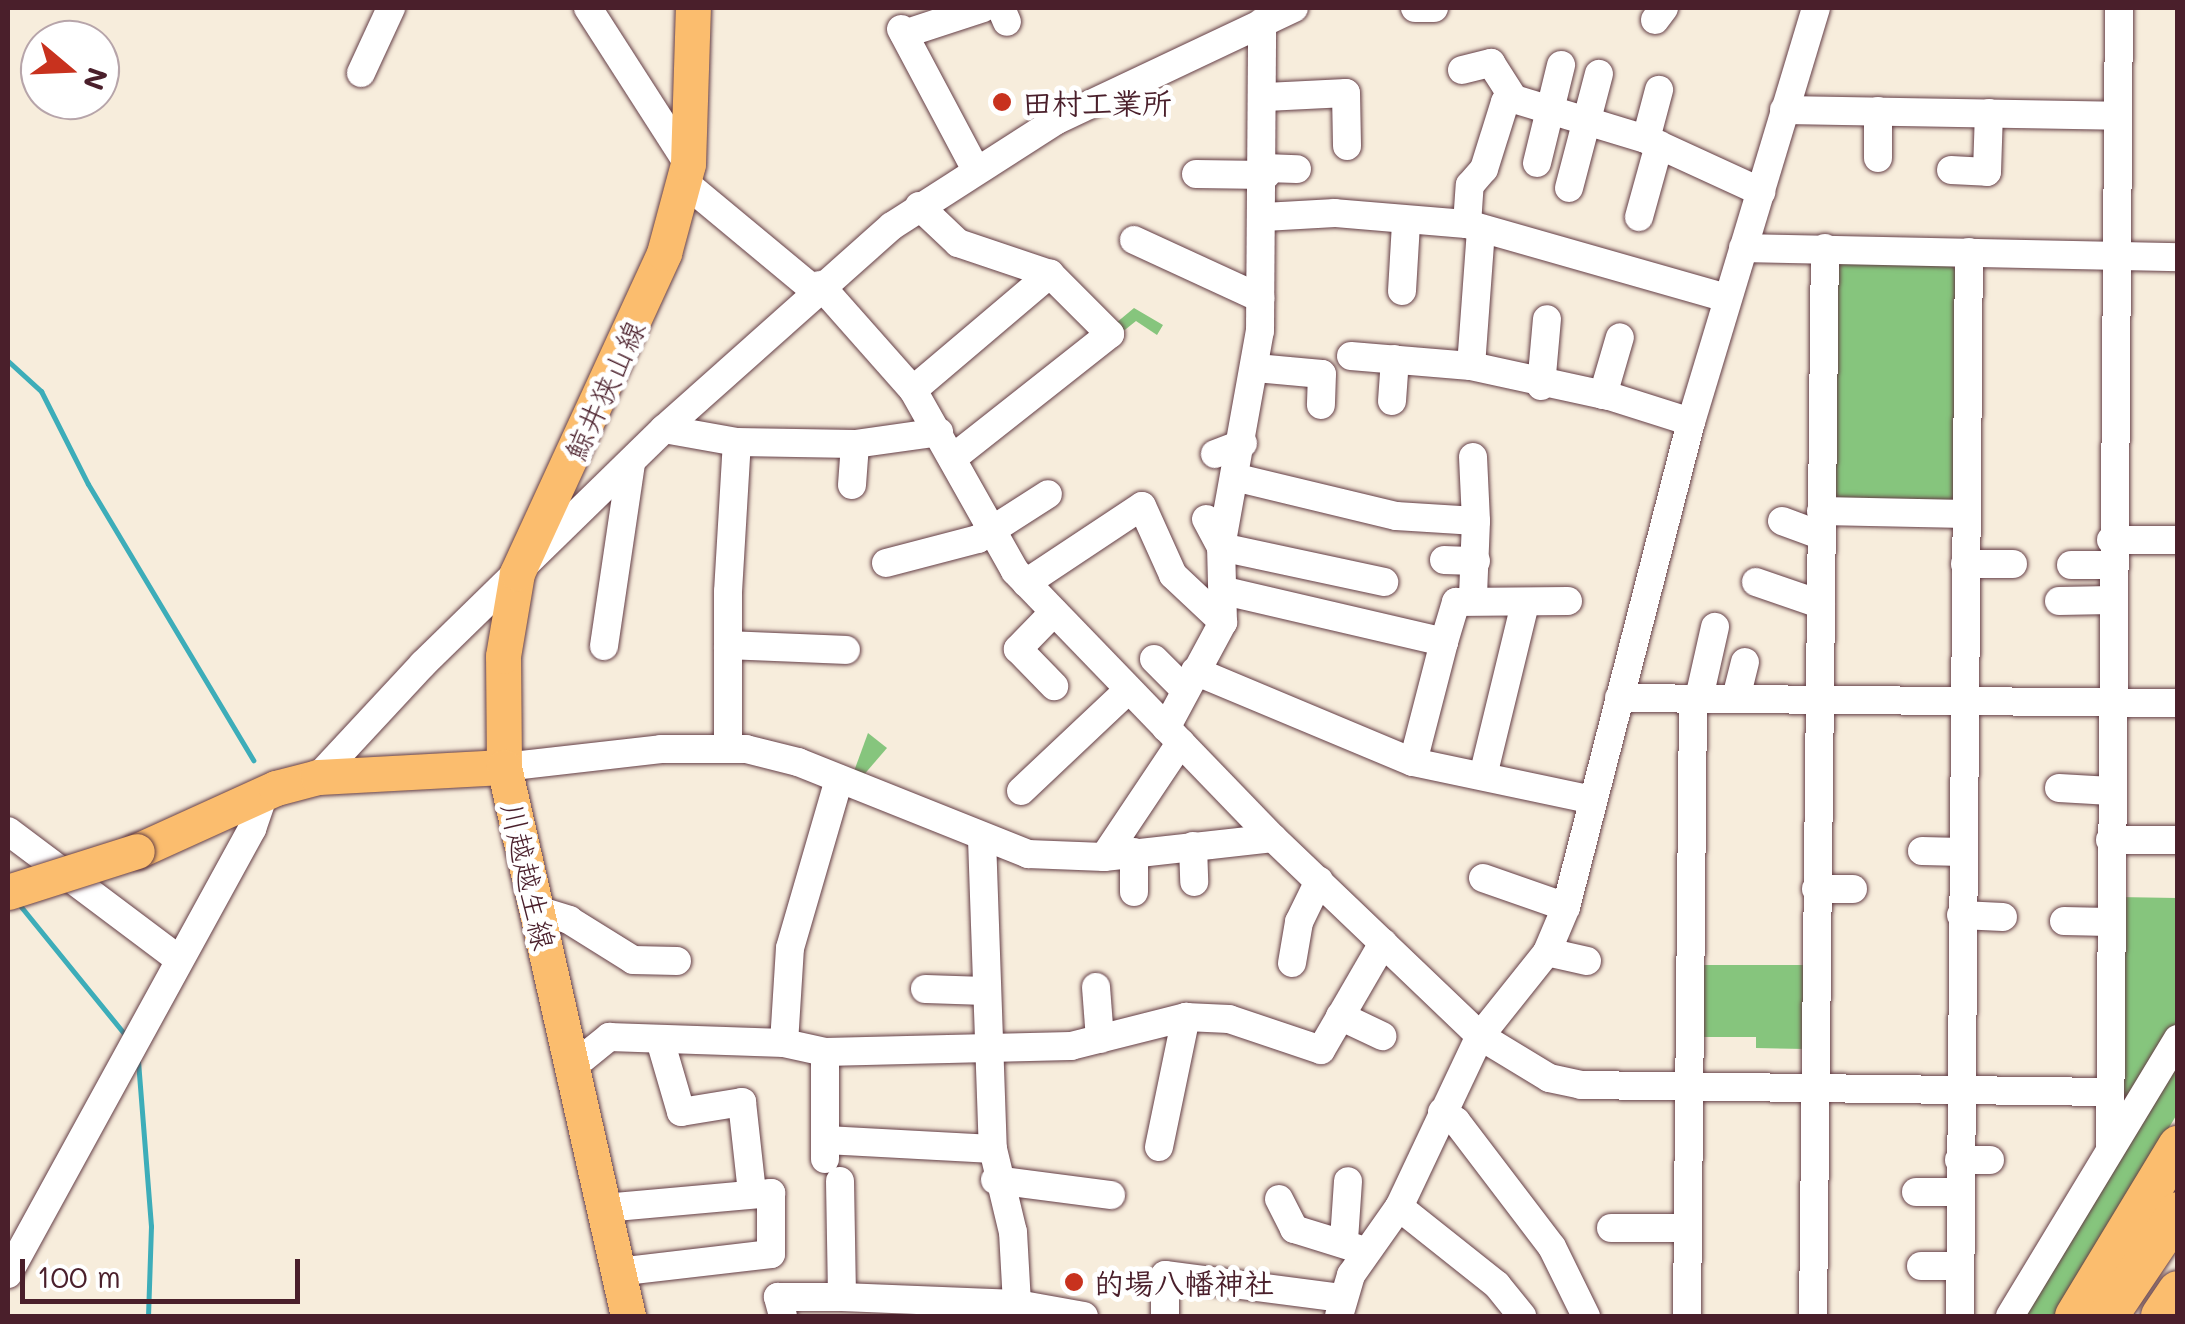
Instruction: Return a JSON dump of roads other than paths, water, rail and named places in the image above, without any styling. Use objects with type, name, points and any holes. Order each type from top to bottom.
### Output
[{"type":"highway","points":[[2075,1316],[2178,1146]]},
{"type":"highway","points":[[2108,1316],[2178,1212]]},
{"type":"main road","name":"鯨井狭山線","points":[[504,767],[503,656],[517,573],[649,293],[686,173],[693,8]]},
{"type":"main road","name":"川越越生線","points":[[8,892],[136,851],[270,791],[318,778],[504,767],[628,1316]]},
{"type":"street","points":[[360,73],[392,8]]},
{"type":"street","points":[[588,8],[686,173],[817,288],[913,390],[954,457],[988,532],[1026,583],[1274,838],[1480,1036],[1548,1078],[1689,1088],[2108,1092]]},
{"type":"street","points":[[1414,8],[1434,8]]},
{"type":"street","points":[[2110,1146],[2111,552],[2118,8]]},
{"type":"street","points":[[976,170],[902,32],[997,12]]},
{"type":"street","points":[[1104,857],[1173,735],[1190,679],[1223,622],[1221,547],[1244,443],[1248,357],[1260,298],[1266,97],[1279,13]]},
{"type":"street","points":[[318,778],[423,664],[664,430],[817,288],[919,206],[1102,96],[1279,13]]},
{"type":"street","points":[[1354,1246],[1399,1207],[1480,1036],[1547,952],[1566,906],[1690,422],[1761,192],[1806,13]]},
{"type":"street","points":[[1462,70],[1491,63],[1514,98]]},
{"type":"street","points":[[1537,163],[1561,65]]},
{"type":"street","points":[[1569,188],[1599,74]]},
{"type":"street","points":[[1639,217],[1659,90]]},
{"type":"street","points":[[1266,97],[1346,93],[1347,146]]},
{"type":"street","points":[[1471,366],[1474,226],[1470,186],[1484,169],[1506,102],[1514,98],[1587,118],[1652,142],[1761,192]]},
{"type":"street","points":[[1784,110],[2117,116]]},
{"type":"street","points":[[1878,111],[1878,158]]},
{"type":"street","points":[[1951,170],[1988,172],[1989,113]]},
{"type":"street","points":[[1196,174],[1297,169]]},
{"type":"street","points":[[919,206],[958,242],[1050,274],[1110,334],[954,457]]},
{"type":"street","points":[[1264,216],[1335,213],[1406,223],[1474,226],[1726,298]]},
{"type":"street","points":[[1402,291],[1406,223]]},
{"type":"street","points":[[1134,240],[1260,298]]},
{"type":"street","points":[[1742,248],[2178,258]]},
{"type":"street","points":[[1813,1316],[1818,700],[1809,637],[1820,604],[1825,248]]},
{"type":"street","points":[[1960,1316],[1958,1090],[1969,252]]},
{"type":"street","points":[[913,390],[1050,274]]},
{"type":"street","points":[[1541,386],[1547,320]]},
{"type":"street","points":[[1602,395],[1620,337]]},
{"type":"street","points":[[1351,356],[1471,366],[1541,386],[1602,395],[1690,422]]},
{"type":"street","points":[[1248,357],[1322,374],[1321,404]]},
{"type":"street","points":[[1392,401],[1395,359]]},
{"type":"street","points":[[664,430],[737,442],[854,444],[939,432]]},
{"type":"street","points":[[728,748],[728,645],[737,442]]},
{"type":"street","points":[[1215,454],[1244,443]]},
{"type":"street","points":[[852,485],[854,444]]},
{"type":"street","points":[[1472,597],[1476,561],[1474,456]]},
{"type":"street","points":[[604,646],[630,464]]},
{"type":"street","points":[[569,465],[602,491]]},
{"type":"street","points":[[1238,478],[1418,528],[1476,521]]},
{"type":"street","points":[[886,562],[988,532],[1048,494]]},
{"type":"street","points":[[1026,583],[1142,506],[1173,574],[1223,622]]},
{"type":"street","points":[[1782,521],[1821,523],[1966,514]]},
{"type":"street","points":[[1206,519],[1221,547],[1384,582]]},
{"type":"street","points":[[2071,566],[2111,552],[2178,540]]},
{"type":"street","points":[[1444,560],[1476,561]]},
{"type":"street","points":[[1965,564],[2014,564]]},
{"type":"street","points":[[1756,582],[1820,604]]},
{"type":"street","points":[[1225,590],[1444,642]]},
{"type":"street","points":[[1413,762],[1456,602],[1472,597],[1525,604],[1568,601]]},
{"type":"street","points":[[2059,600],[2112,600]]},
{"type":"street","points":[[1482,776],[1525,604]]},
{"type":"street","points":[[1054,612],[1018,649],[1054,686]]},
{"type":"street","points":[[1687,1316],[1696,698],[1716,627]]},
{"type":"street","points":[[728,645],[846,650]]},
{"type":"street","points":[[1154,659],[1190,679],[1413,762],[1593,800]]},
{"type":"street","points":[[1736,698],[1746,662]]},
{"type":"street","points":[[8,1274],[130,1041],[270,791],[423,664]]},
{"type":"street","points":[[1022,791],[1128,690]]},
{"type":"street","points":[[1619,698],[2178,703]]},
{"type":"street","points":[[504,767],[728,748],[774,755],[1028,854],[1104,857],[1274,838]]},
{"type":"street","points":[[784,1043],[790,948],[839,780]]},
{"type":"street","points":[[2059,788],[2111,791]]},
{"type":"street","points":[[8,831],[177,958]]},
{"type":"street","points":[[982,839],[992,1149],[995,1180],[1013,1232],[1018,1304]]},
{"type":"street","points":[[2110,840],[2178,840]]},
{"type":"street","points":[[1193,846],[1194,882]]},
{"type":"street","points":[[1922,851],[1962,852]]},
{"type":"street","points":[[1134,852],[1134,892]]},
{"type":"street","points":[[1484,878],[1566,906]]},
{"type":"street","points":[[1292,963],[1298,922],[1319,881]]},
{"type":"street","points":[[1816,889],[1853,889]]},
{"type":"street","points":[[537,910],[568,920],[632,960],[678,961]]},
{"type":"street","points":[[1961,916],[2004,917]]},
{"type":"street","points":[[2064,921],[2109,922]]},
{"type":"street","points":[[572,1066],[609,1037],[784,1043],[824,1052],[1056,1048],[1186,1017],[1229,1019],[1320,1050],[1383,943]]},
{"type":"street","points":[[1547,952],[1588,961]]},
{"type":"street","points":[[1096,987],[1100,1038]]},
{"type":"street","points":[[925,989],[986,990]]},
{"type":"street","points":[[1340,1016],[1382,1036]]},
{"type":"street","points":[[1159,1148],[1186,1017]]},
{"type":"street","points":[[2010,1316],[2178,1039]]},
{"type":"street","points":[[660,1040],[678,1109],[742,1102],[752,1192]]},
{"type":"street","points":[[824,1052],[842,1296]]},
{"type":"street","points":[[1442,1112],[1456,1121],[1552,1247],[1586,1316]]},
{"type":"street","points":[[830,1160],[992,1149]]},
{"type":"street","points":[[1959,1160],[1990,1160]]},
{"type":"street","points":[[995,1180],[1111,1196]]},
{"type":"street","points":[[1165,1316],[1165,1275],[1341,1307],[1354,1246],[1348,1181]]},
{"type":"street","points":[[1916,1192],[1959,1192]]},
{"type":"street","points":[[604,1208],[771,1193],[771,1254],[618,1272]]},
{"type":"street","points":[[1279,1199],[1294,1229],[1354,1246]]},
{"type":"street","points":[[1399,1207],[1497,1285],[1522,1316]]},
{"type":"street","points":[[1611,1228],[1688,1228]]},
{"type":"street","points":[[1921,1266],[1960,1266]]},
{"type":"street","points":[[782,1316],[778,1297],[842,1296],[935,1308],[1018,1304],[1084,1316]]},
{"type":"waterway","points":[[8,361],[41,391],[88,484],[253,760]]},
{"type":"waterway","points":[[18,903],[127,1037]]},
{"type":"waterway","points":[[138,1061],[151,1226],[148,1316]]},
{"type":"place","name":"田村工業所","points":[[1002,102]]},
{"type":"place","name":"的場八幡神社","points":[[1074,1282]]}]
